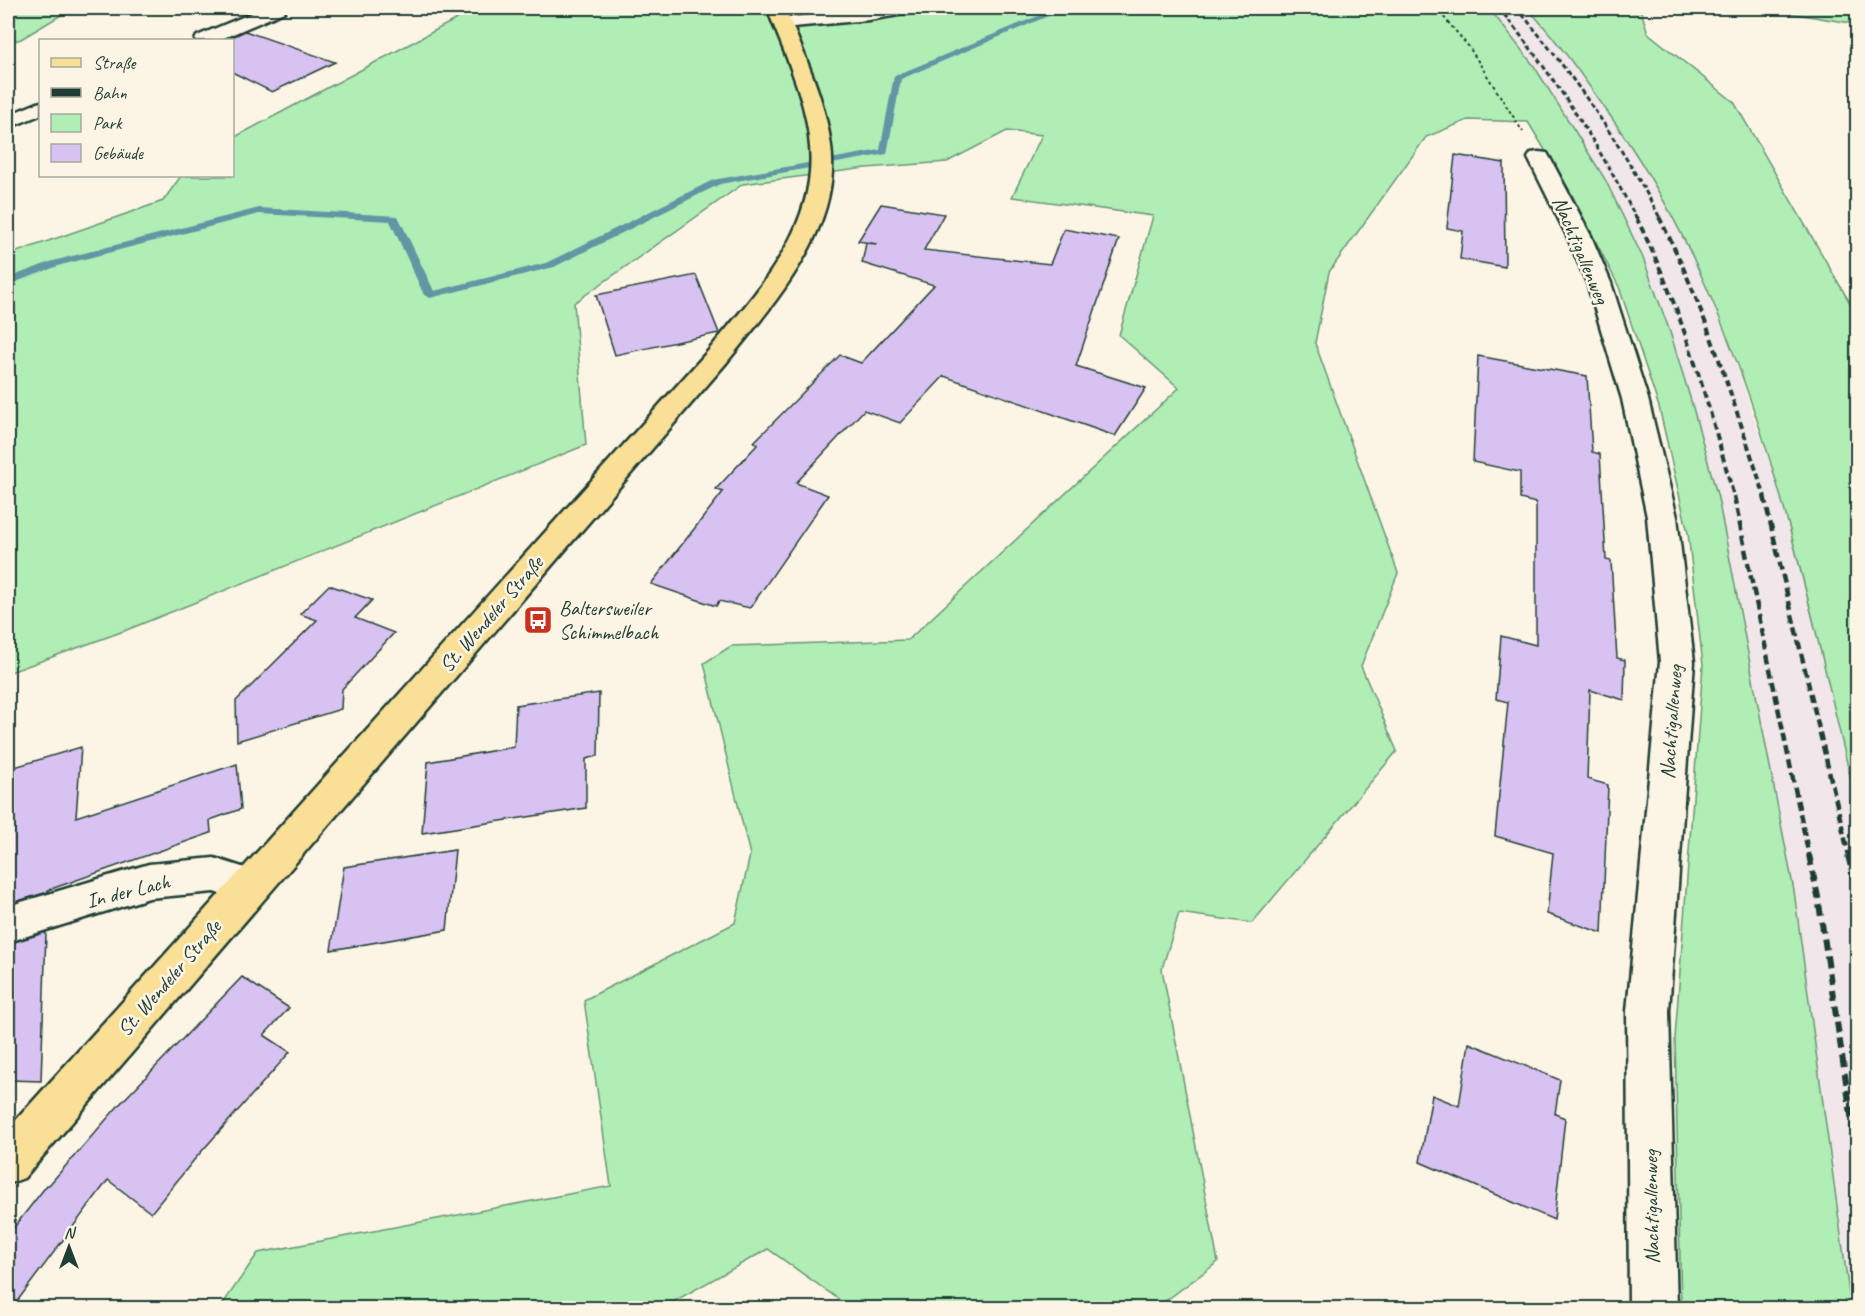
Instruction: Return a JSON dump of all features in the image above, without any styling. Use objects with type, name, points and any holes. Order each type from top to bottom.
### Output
[{"type":"main road","name":"St. Wendeler Straße","points":[[8,1161],[718,356],[772,288],[793,254],[813,213],[821,158],[805,84],[779,15]]},
{"type":"street","points":[[206,39],[278,8]]},
{"type":"street","points":[[779,15],[869,15],[910,8]]},
{"type":"street","points":[[8,122],[39,108]]},
{"type":"street","name":"Nachtigallenweg","points":[[1539,158],[1579,236],[1599,283],[1635,399],[1662,517],[1677,662],[1648,1011],[1653,1308]]},
{"type":"street","name":"In der Lach","points":[[8,924],[149,881],[214,875],[250,886]]},
{"type":"path","points":[[1436,8],[1469,47],[1539,158]]},
{"type":"shaded area","points":[[1489,8],[1527,8],[1535,16],[1616,123],[1653,181],[1696,263],[1727,338],[1785,510],[1857,805],[1857,1308],[1851,1308],[1794,891],[1718,498],[1692,404],[1670,332],[1643,258],[1605,179],[1535,66]]},
{"type":"green space","points":[[8,8],[73,8],[21,39],[8,43]]},
{"type":"green space","points":[[466,8],[1489,8],[1534,66],[1605,179],[1643,258],[1670,332],[1692,404],[1718,498],[1794,891],[1851,1308],[1681,1308],[1675,1038],[1703,665],[1688,533],[1659,407],[1619,287],[1570,191],[1528,122],[1468,120],[1426,137],[1329,272],[1315,343],[1398,573],[1361,666],[1397,751],[1252,923],[1179,913],[1162,969],[1218,1262],[1156,1308],[851,1308],[768,1249],[662,1308],[220,1308],[258,1253],[611,1186],[584,1000],[735,923],[750,855],[704,663],[731,646],[908,640],[1179,388],[1119,335],[1153,216],[1012,197],[1042,135],[1007,131],[947,162],[866,168],[743,184],[574,303],[586,445],[124,631],[8,673],[8,255],[163,201],[180,177],[234,177],[234,137],[466,14]]},
{"type":"green space","points":[[1527,8],[1640,8],[1648,33],[1734,102],[1857,315],[1857,805],[1790,530],[1749,395],[1724,329],[1686,242],[1639,159],[1574,64]]},
{"type":"green space","points":[[1759,8],[1857,8],[1857,24]]},
{"type":"building","points":[[245,31],[335,62],[272,92],[234,73],[234,39],[232,37]]},
{"type":"building","points":[[1455,155],[1504,163],[1505,267],[1460,259],[1463,231],[1447,228]]},
{"type":"building","points":[[881,204],[944,214],[924,250],[1050,264],[1064,229],[1119,239],[1076,366],[1146,388],[1115,436],[944,376],[900,423],[864,410],[796,483],[828,495],[750,608],[719,601],[716,606],[651,584],[723,492],[716,489],[758,444],[754,442],[840,355],[861,363],[934,285],[862,263],[866,243],[877,244],[858,241]]},
{"type":"building","points":[[696,275],[719,333],[615,355],[596,295]]},
{"type":"building","points":[[1478,356],[1587,376],[1592,452],[1600,454],[1606,560],[1611,561],[1617,658],[1625,660],[1624,700],[1590,690],[1587,779],[1608,785],[1602,933],[1547,914],[1553,853],[1495,836],[1508,702],[1496,699],[1501,636],[1536,645],[1536,503],[1520,499],[1520,472],[1473,462]]},
{"type":"building","points":[[329,585],[372,600],[355,618],[394,633],[342,689],[341,709],[237,741],[236,701],[317,620],[300,614]]},
{"type":"building","points":[[599,693],[598,756],[586,759],[586,808],[422,833],[428,762],[514,747],[516,705]]},
{"type":"building","points":[[81,747],[76,817],[237,764],[241,809],[210,820],[211,833],[48,890],[48,892],[8,904],[8,769]]},
{"type":"building","points":[[455,850],[447,930],[331,950],[344,867]]},
{"type":"building","points":[[46,932],[41,1081],[8,1080],[8,944]]},
{"type":"building","points":[[242,977],[289,1008],[264,1035],[290,1052],[194,1160],[151,1213],[108,1180],[12,1308],[8,1308],[8,1235],[47,1185],[119,1105]]},
{"type":"building","points":[[1469,1043],[1560,1080],[1555,1114],[1565,1118],[1554,1220],[1420,1162],[1432,1095],[1459,1106]]},
{"type":"waterway","points":[[8,282],[57,263],[259,211],[394,218],[430,295],[550,265],[717,182],[884,152],[897,78],[1063,8]]},
{"type":"railway","points":[[1499,8],[1573,110],[1636,218]]},
{"type":"railway","points":[[1517,8],[1594,109],[1629,162],[1660,218]]},
{"type":"railway","points":[[1636,217],[1680,320],[1734,497]]},
{"type":"railway","points":[[1659,217],[1704,320],[1765,497]]},
{"type":"railway","points":[[1734,496],[1809,856]]},
{"type":"railway","points":[[1764,496],[1849,856]]},
{"type":"railway","points":[[1809,855],[1818,897],[1858,1161]]},
{"type":"railway","points":[[1848,855],[1858,896]]},
{"type":"place","name":"Baltersweiler Schimmelbach","points":[[538,620]]}]
